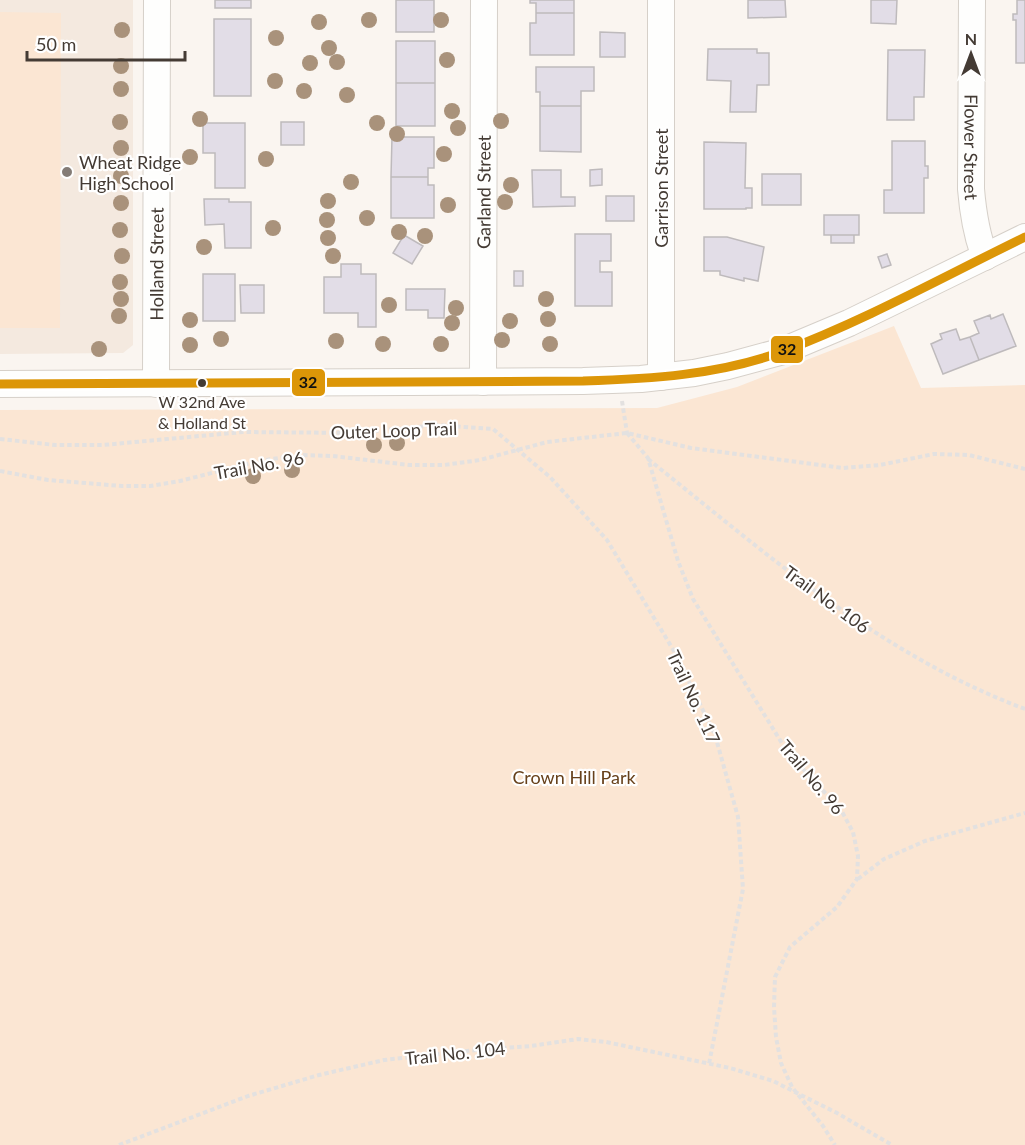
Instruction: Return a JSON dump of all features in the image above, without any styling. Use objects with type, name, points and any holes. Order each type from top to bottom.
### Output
[{"type":"street","name":"Holland Street","points":[[156,384],[158,0]]},
{"type":"street","name":"Garland Street","points":[[483,382],[484,0]]},
{"type":"street","name":"Garrison Street","points":[[661,0],[661,377]]},
{"type":"street","name":"Flower Street","points":[[972,0],[971,189],[975,228],[985,257]]},
{"type":"street","points":[[0,384],[583,381],[661,377],[728,366],[780,351],[849,323],[1025,237]]},
{"type":"path","points":[[623,408],[627,433]]},
{"type":"path","name":"Outer Loop Trail","points":[[0,439],[55,445],[103,445],[243,432],[357,433],[437,425],[493,429],[518,450]]},
{"type":"path","points":[[518,450],[547,442],[627,433],[692,448],[843,468],[880,465],[934,454],[969,455],[1025,469]]},
{"type":"path","name":"Trail No. 96","points":[[627,433],[648,458],[678,561],[693,599],[788,753],[841,810],[854,832],[858,856],[857,879]]},
{"type":"path","name":"Trail No. 96","points":[[0,471],[48,480],[150,486],[180,481],[259,461],[299,455],[333,456],[409,465],[444,465],[480,460],[518,450]]},
{"type":"path","name":"Trail No. 117","points":[[518,450],[550,477],[607,540],[674,651],[715,735],[738,818],[743,889],[710,1064]]},
{"type":"path","name":"Trail No. 106","points":[[648,458],[805,585],[861,625],[926,663],[975,688],[1025,709]]},
{"type":"path","points":[[835,1145],[797,1093],[781,1063],[776,1037],[775,977],[790,947],[837,907],[857,879],[884,859],[925,841],[1025,813]]},
{"type":"path","name":"Trail No. 104","points":[[119,1145],[248,1096],[320,1075],[384,1060],[531,1046],[578,1039],[606,1042],[730,1068],[773,1081],[837,1113],[892,1145]]},
{"type":"shaded area","name":"Wheat Ridge High School","points":[[0,0],[133,0],[133,345],[123,353],[0,354]]},
{"type":"green space","points":[[0,12],[61,13],[60,328],[0,328]]},
{"type":"green space","name":"Crown Hill Park","points":[[894,326],[921,388],[1025,385],[1025,1145],[0,1145],[0,410],[657,408],[737,387]]},
{"type":"building","points":[[215,0],[251,0],[251,8],[215,8]]},
{"type":"building","points":[[396,0],[434,0],[434,32],[396,32]]},
{"type":"building","points":[[530,0],[574,0],[574,13],[536,13],[536,3],[530,3]]},
{"type":"building","points":[[748,0],[785,0],[786,17],[748,18]]},
{"type":"building","points":[[871,0],[897,0],[896,24],[871,23]]},
{"type":"building","points":[[1017,0],[1025,0],[1025,63],[1016,63],[1016,20],[1013,20],[1013,14],[1017,14]]},
{"type":"building","points":[[536,13],[574,13],[574,55],[530,55],[530,23],[536,23]]},
{"type":"building","points":[[214,19],[251,19],[251,96],[214,96]]},
{"type":"building","points":[[600,32],[625,33],[625,57],[600,57]]},
{"type":"building","points":[[396,41],[435,41],[435,83],[396,83]]},
{"type":"building","points":[[708,49],[757,49],[757,53],[769,53],[769,85],[757,85],[756,112],[730,112],[731,81],[707,80]]},
{"type":"building","points":[[888,50],[925,50],[924,97],[914,97],[914,120],[887,120]]},
{"type":"building","points":[[536,67],[594,67],[594,91],[581,91],[581,106],[540,106],[540,92],[536,92]]},
{"type":"building","points":[[396,83],[435,83],[435,126],[396,126]]},
{"type":"building","points":[[540,106],[581,106],[581,152],[540,151]]},
{"type":"building","points":[[281,122],[304,122],[304,145],[281,145]]},
{"type":"building","points":[[203,123],[245,123],[245,188],[215,188],[215,153],[203,153]]},
{"type":"building","points":[[392,137],[434,137],[434,168],[428,168],[428,177],[391,177]]},
{"type":"building","points":[[892,141],[925,141],[925,166],[928,166],[928,178],[924,178],[924,213],[884,213],[884,190],[892,190]]},
{"type":"building","points":[[704,142],[746,143],[745,188],[752,188],[752,208],[704,209]]},
{"type":"building","points":[[602,169],[602,185],[590,186],[590,170]]},
{"type":"building","points":[[532,170],[561,170],[561,197],[575,197],[575,206],[533,207]]},
{"type":"building","points":[[762,174],[801,174],[801,205],[762,205]]},
{"type":"building","points":[[391,177],[428,177],[428,185],[434,185],[434,218],[391,218]]},
{"type":"building","points":[[606,196],[634,196],[634,221],[606,221]]},
{"type":"building","points":[[204,199],[251,202],[251,248],[225,248],[224,224],[205,225]]},
{"type":"building","points":[[824,215],[859,215],[859,235],[824,235]]},
{"type":"building","points":[[575,234],[611,234],[611,261],[600,261],[600,272],[612,272],[612,306],[575,306]]},
{"type":"building","points":[[404,235],[423,246],[412,264],[393,253]]},
{"type":"building","points":[[831,235],[854,235],[854,243],[831,243]]},
{"type":"building","points":[[704,237],[727,237],[764,247],[758,281],[744,278],[744,281],[720,275],[720,271],[704,271]]},
{"type":"building","points":[[887,254],[891,265],[882,268],[878,257]]},
{"type":"building","points":[[341,264],[361,264],[361,274],[376,274],[376,327],[358,327],[358,313],[324,313],[324,277],[341,277]]},
{"type":"building","points":[[514,271],[523,271],[523,286],[514,286]]},
{"type":"building","points":[[203,274],[235,274],[235,321],[203,321]]},
{"type":"building","points":[[240,285],[264,285],[264,313],[241,313]]},
{"type":"building","points":[[406,289],[445,289],[444,318],[428,318],[428,310],[406,310]]},
{"type":"building","points":[[1003,314],[1016,346],[979,360],[970,337],[979,333],[974,321],[990,315],[991,319]]},
{"type":"building","points":[[956,329],[960,340],[970,337],[979,360],[943,374],[931,344],[942,339],[940,334]]},
{"type":"transit line","name":"32","points":[[0,384],[583,381],[633,379],[708,371],[757,360],[812,340],[1025,237]]},
{"type":"place","name":"Wheat Ridge High School","points":[[67,172]]},
{"type":"place","name":"W 32nd Ave & Holland St","points":[[202,383]]}]
